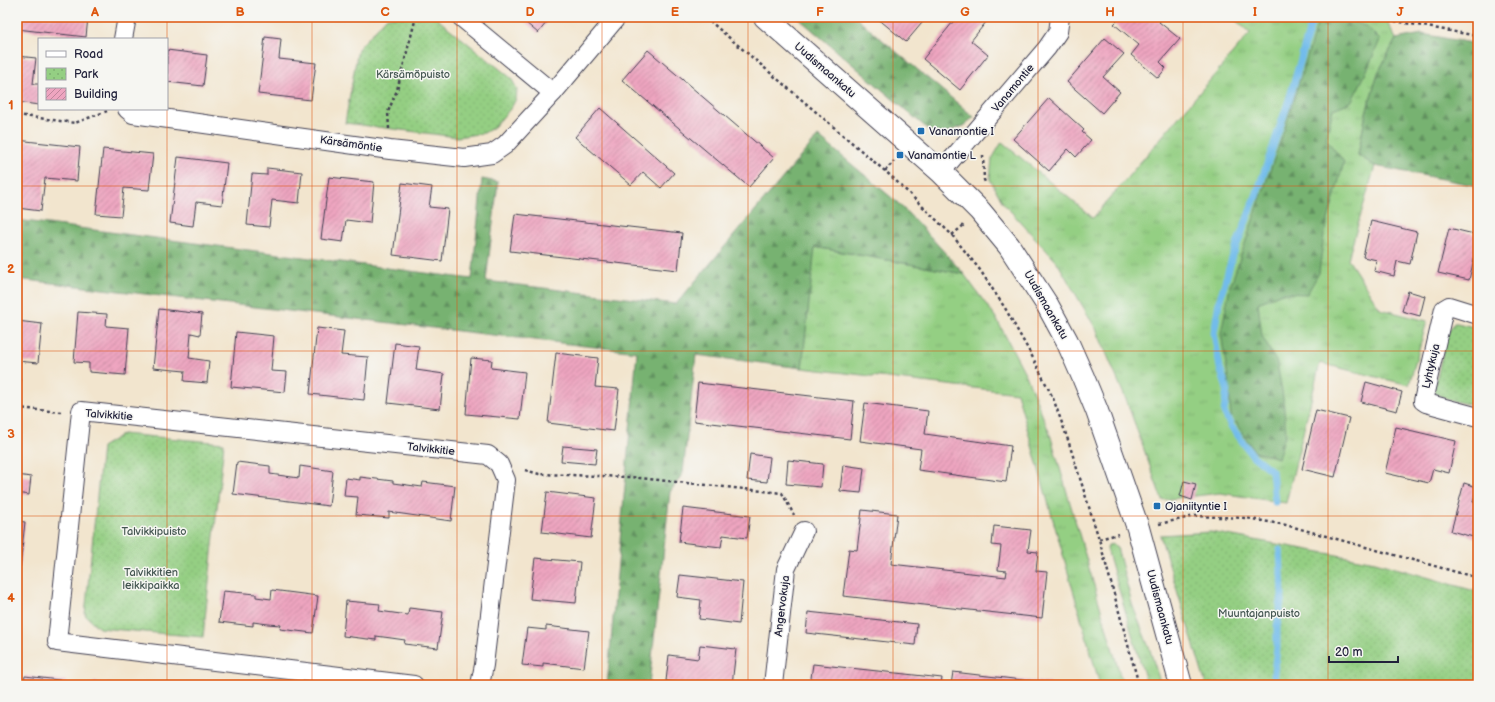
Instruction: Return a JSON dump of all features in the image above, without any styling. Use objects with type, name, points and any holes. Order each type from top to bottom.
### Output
[{"type":"street","points":[[123,38],[126,17]]},
{"type":"street","points":[[461,17],[553,93]]},
{"type":"street","name":"Kärsämöntie","points":[[128,110],[133,114],[390,150],[464,158],[492,154],[505,146],[553,93],[617,17]]},
{"type":"street","name":"Uudismaankatu","points":[[765,17],[941,172],[980,211],[1009,246],[1048,306],[1067,341],[1097,411],[1138,528],[1181,685]]},
{"type":"street","name":"Vanamontie","points":[[941,172],[1047,48],[1058,32],[1060,17]]},
{"type":"street","name":"Lyhtykuja","points":[[1478,315],[1449,306],[1444,309],[1423,401],[1478,417]]},
{"type":"street","name":"Talvikkitie","points":[[414,685],[57,642],[81,411],[488,455],[499,464]]},
{"type":"street","points":[[480,685],[484,665],[506,480],[499,464]]},
{"type":"street","name":"Angervokuja","points":[[772,685],[786,570],[804,531]]},
{"type":"path","points":[[390,150],[388,112],[397,90],[416,17]]},
{"type":"path","points":[[705,17],[885,171],[922,205],[952,235],[984,276],[1005,308],[1033,358],[1052,398],[1063,426],[1099,539],[1139,685]]},
{"type":"path","points":[[1377,17],[1478,36]]},
{"type":"path","points":[[17,115],[75,124],[111,110]]},
{"type":"path","points":[[968,141],[983,154],[984,180],[988,186]]},
{"type":"path","points":[[885,171],[895,160]]},
{"type":"path","points":[[952,235],[965,224]]},
{"type":"path","points":[[17,408],[62,412],[81,411]]},
{"type":"path","points":[[499,464],[539,474],[630,477],[782,493],[804,531]]},
{"type":"path","points":[[1155,525],[1195,516],[1246,518],[1286,525],[1478,578]]},
{"type":"path","points":[[1099,539],[1118,534]]},
{"type":"green space","name":"Kärsämöpuisto","points":[[387,17],[435,17],[511,78],[517,89],[516,99],[511,108],[494,127],[484,133],[457,137],[345,123],[358,49]]},
{"type":"green space","points":[[797,17],[855,17],[974,117],[963,126],[943,134],[929,130]]},
{"type":"green space","points":[[1232,17],[1385,17],[1396,39],[1378,73],[1366,113],[1358,155],[1375,166],[1348,259],[1380,309],[1427,321],[1409,385],[1320,363],[1286,503],[1220,493],[1162,500],[1127,402],[1096,329],[1057,262],[1003,203],[990,179],[992,159],[1002,142],[1093,218],[1250,33]]},
{"type":"green space","points":[[1342,17],[1367,27],[1380,40],[1351,102],[1333,109],[1326,139],[1344,162],[1324,234],[1319,273],[1307,294],[1282,293],[1258,303],[1262,336],[1277,363],[1283,397],[1286,433],[1278,458],[1255,452],[1231,416],[1228,378],[1221,333],[1230,287],[1284,130],[1319,18]]},
{"type":"green space","points":[[1422,34],[1478,44],[1478,186],[1375,166],[1358,155],[1366,113],[1378,73],[1396,39]]},
{"type":"green space","points":[[818,136],[898,203],[964,274],[815,247],[802,368],[696,355],[683,473],[670,492],[649,685],[607,685],[637,352],[17,279],[17,220],[472,279],[482,179],[498,182],[486,281],[676,304]]},
{"type":"green space","points":[[814,247],[964,274],[996,318],[1026,375],[1050,434],[1123,685],[1100,685],[1017,393],[802,368]]},
{"type":"green space","points":[[1454,323],[1478,328],[1478,406],[1441,397],[1434,390],[1448,331]]},
{"type":"green space","name":"Talvikkipuisto","points":[[123,434],[224,443],[203,637],[99,628],[85,615],[102,447]]},
{"type":"green space","name":"Muuntajanpuisto","points":[[1211,532],[1375,562],[1478,592],[1478,685],[1206,685],[1160,535]]},
{"type":"green space","points":[[1112,544],[1117,547],[1132,604],[1150,650],[1161,685],[1147,685],[1107,549],[1108,545]]},
{"type":"building","points":[[17,17],[88,17],[86,37],[17,29]]},
{"type":"building","points":[[519,17],[551,17],[538,33]]},
{"type":"building","points":[[876,17],[927,17],[906,42]]},
{"type":"building","points":[[957,17],[990,17],[971,41],[988,55],[960,90],[923,59]]},
{"type":"building","points":[[1121,17],[1163,17],[1159,22],[1180,39],[1160,62],[1166,68],[1158,78],[1131,55],[1139,45],[1114,24]]},
{"type":"building","points":[[265,37],[281,39],[279,59],[316,63],[311,100],[258,94]]},
{"type":"building","points":[[1105,38],[1124,54],[1103,77],[1120,92],[1102,113],[1067,82]]},
{"type":"building","points":[[168,50],[207,55],[203,86],[168,82]]},
{"type":"building","points":[[648,50],[774,158],[749,187],[622,80]]},
{"type":"building","points":[[17,56],[36,58],[33,84],[38,84],[38,105],[17,102]]},
{"type":"building","points":[[1049,98],[1084,130],[1082,132],[1091,140],[1076,157],[1068,149],[1049,171],[1013,139]]},
{"type":"building","points":[[600,108],[674,173],[661,188],[643,172],[631,185],[575,137]]},
{"type":"building","points":[[17,140],[80,147],[77,181],[45,178],[41,211],[17,208]]},
{"type":"building","points":[[103,149],[153,154],[149,190],[124,188],[121,216],[96,214]]},
{"type":"building","points":[[178,157],[227,163],[222,205],[196,202],[193,226],[170,223]]},
{"type":"building","points":[[267,168],[302,172],[299,203],[272,200],[269,227],[247,225],[252,174],[267,175]]},
{"type":"building","points":[[329,177],[374,182],[370,223],[346,220],[343,242],[321,239]]},
{"type":"building","points":[[402,183],[432,187],[429,207],[448,209],[442,261],[393,255]]},
{"type":"building","points":[[515,214],[682,233],[678,270],[510,251]]},
{"type":"building","points":[[1371,221],[1417,232],[1410,264],[1397,261],[1394,276],[1374,271],[1377,260],[1363,257]]},
{"type":"building","points":[[1449,228],[1478,235],[1478,242],[1469,280],[1438,273]]},
{"type":"building","points":[[1408,291],[1425,296],[1420,316],[1402,311]]},
{"type":"building","points":[[159,309],[202,314],[200,335],[191,333],[189,358],[209,361],[207,383],[184,381],[185,371],[153,368]]},
{"type":"building","points":[[78,312],[107,314],[106,326],[129,328],[125,375],[89,372],[89,363],[74,362]]},
{"type":"building","points":[[17,321],[42,324],[38,363],[17,361]]},
{"type":"building","points":[[317,328],[344,331],[341,355],[368,357],[364,400],[310,394]]},
{"type":"building","points":[[236,332],[274,336],[271,371],[287,372],[285,392],[231,387]]},
{"type":"building","points":[[395,343],[419,346],[416,370],[444,374],[440,409],[388,403]]},
{"type":"building","points":[[556,353],[598,358],[595,387],[619,389],[614,431],[548,423]]},
{"type":"building","points":[[471,358],[492,360],[491,368],[525,372],[520,419],[466,414]]},
{"type":"building","points":[[17,379],[21,380],[19,393],[17,392]]},
{"type":"building","points":[[1366,382],[1402,392],[1397,411],[1361,402]]},
{"type":"building","points":[[698,383],[854,401],[850,439],[694,421]]},
{"type":"building","points":[[865,403],[928,411],[925,434],[1011,446],[1006,482],[918,470],[921,449],[860,441]]},
{"type":"building","points":[[1316,410],[1349,418],[1335,477],[1302,469]]},
{"type":"building","points":[[1396,427],[1456,441],[1449,473],[1433,469],[1429,483],[1385,473]]},
{"type":"building","points":[[563,446],[597,449],[595,464],[561,461]]},
{"type":"building","points":[[750,454],[770,457],[767,482],[747,480]]},
{"type":"building","points":[[788,460],[823,464],[821,487],[786,484]]},
{"type":"building","points":[[237,462],[270,466],[270,474],[299,478],[300,466],[333,471],[329,506],[233,494]]},
{"type":"building","points":[[843,465],[864,468],[861,493],[840,491]]},
{"type":"building","points":[[17,475],[31,477],[29,495],[17,493]]},
{"type":"building","points":[[360,477],[393,481],[393,483],[422,487],[423,482],[455,486],[451,521],[389,512],[389,518],[356,515],[358,497],[344,496],[346,478],[360,480]]},
{"type":"building","points":[[1184,481],[1196,484],[1192,500],[1180,496]]},
{"type":"building","points":[[1464,483],[1477,487],[1473,502],[1478,504],[1477,538],[1451,531]]},
{"type":"building","points":[[547,492],[596,498],[591,538],[542,532]]},
{"type":"building","points":[[683,508],[750,516],[747,538],[723,535],[721,547],[679,542]]},
{"type":"building","points":[[862,510],[897,514],[891,564],[1006,577],[1007,571],[998,570],[1001,546],[992,545],[994,526],[1031,530],[1028,551],[1038,552],[1036,571],[1047,572],[1042,618],[843,596],[849,549],[857,550]]},
{"type":"building","points":[[17,521],[25,522],[20,567],[17,567]]},
{"type":"building","points":[[535,558],[580,562],[576,603],[530,599]]},
{"type":"building","points":[[680,575],[743,582],[739,624],[699,619],[701,600],[677,597]]},
{"type":"building","points":[[272,590],[318,596],[313,633],[280,629],[281,625],[253,622],[253,626],[219,622],[223,591],[256,594],[256,597],[271,599]]},
{"type":"building","points":[[346,601],[380,604],[379,611],[408,615],[409,608],[443,612],[438,648],[404,644],[405,640],[376,636],[376,640],[343,636]]},
{"type":"building","points":[[808,612],[917,624],[915,645],[806,633]]},
{"type":"building","points":[[546,626],[589,631],[584,668],[543,663],[543,667],[522,665],[527,628],[546,630]]},
{"type":"building","points":[[700,645],[736,649],[732,685],[696,685],[666,681],[669,655],[698,659]]},
{"type":"building","points":[[813,664],[942,678],[941,685],[810,685]]},
{"type":"building","points":[[953,672],[1057,684],[1057,685],[951,685]]},
{"type":"building","points":[[17,676],[20,676],[19,685],[17,685]]},
{"type":"building","points":[[25,676],[67,681],[67,685],[23,685]]},
{"type":"building","points":[[94,682],[113,684],[113,685],[93,685]]},
{"type":"waterway","points":[[1275,502],[1272,471],[1253,456],[1231,426],[1224,412],[1227,389],[1220,368],[1214,333],[1219,302],[1233,255],[1257,193],[1289,100],[1313,17]]},
{"type":"waterway","points":[[1276,685],[1274,673],[1277,648],[1277,627],[1282,595],[1280,550]]},
{"type":"place","name":"Vanamontie I","points":[[921,131]]},
{"type":"place","name":"Vanamontie L","points":[[900,155]]},
{"type":"place","name":"Ojaniityntie I","points":[[1157,506]]},
{"type":"park label","name":"Talvikkitien leikkipaikka","points":[[151,578]]}]
